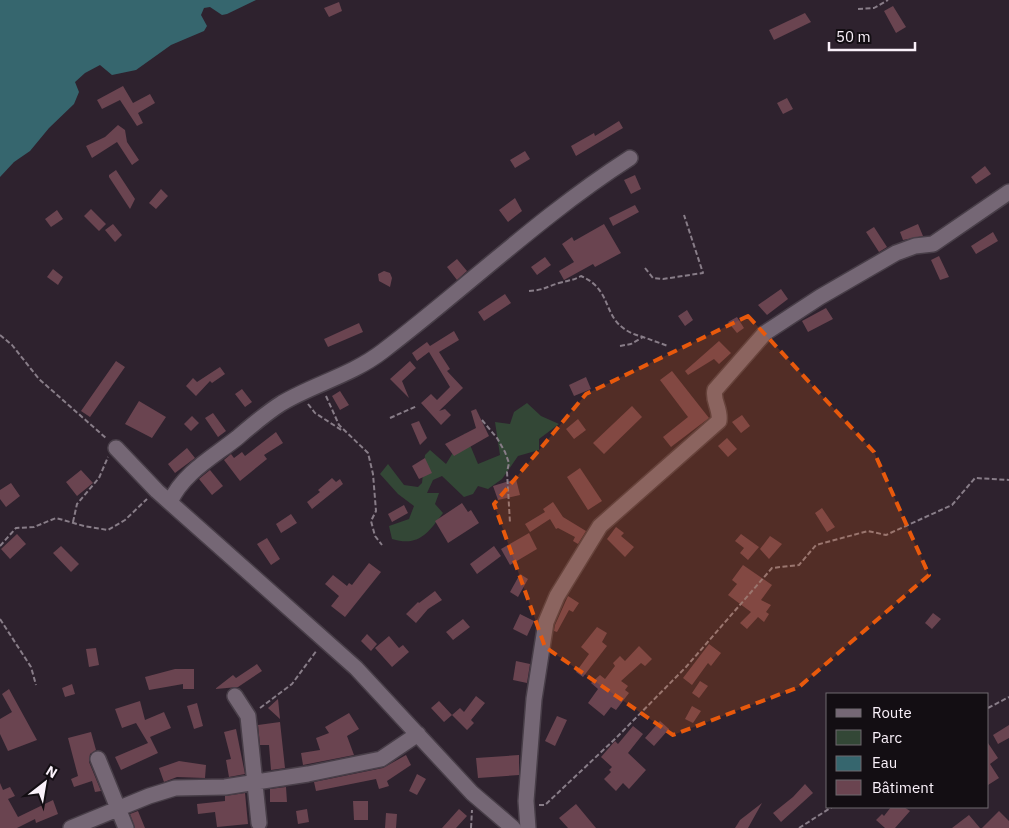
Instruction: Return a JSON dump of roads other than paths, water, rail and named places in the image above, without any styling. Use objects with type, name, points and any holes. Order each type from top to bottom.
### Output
[{"type":"street","points":[[170,502],[176,487],[259,419],[282,403],[336,379],[381,353],[460,291],[566,201],[630,158]]},
{"type":"street","points":[[528,828],[527,806],[534,699],[546,622],[559,592],[600,526],[719,421],[720,410],[714,395],[715,390],[765,333],[820,297],[896,253],[933,244],[1009,192]]},
{"type":"street","points":[[116,448],[157,491],[326,640],[366,678],[472,793],[513,828]]},
{"type":"street","points":[[235,696],[248,716],[259,823]]},
{"type":"street","points":[[71,828],[175,788],[225,787],[308,774],[381,759],[418,734]]},
{"type":"street","points":[[98,759],[120,808],[126,828]]},
{"type":"water","points":[[0,0],[256,0],[222,15],[210,7],[204,8],[201,15],[207,26],[204,31],[171,45],[136,70],[112,75],[100,65],[85,73],[75,82],[79,92],[74,104],[49,128],[30,151],[14,162],[0,177]]}]
